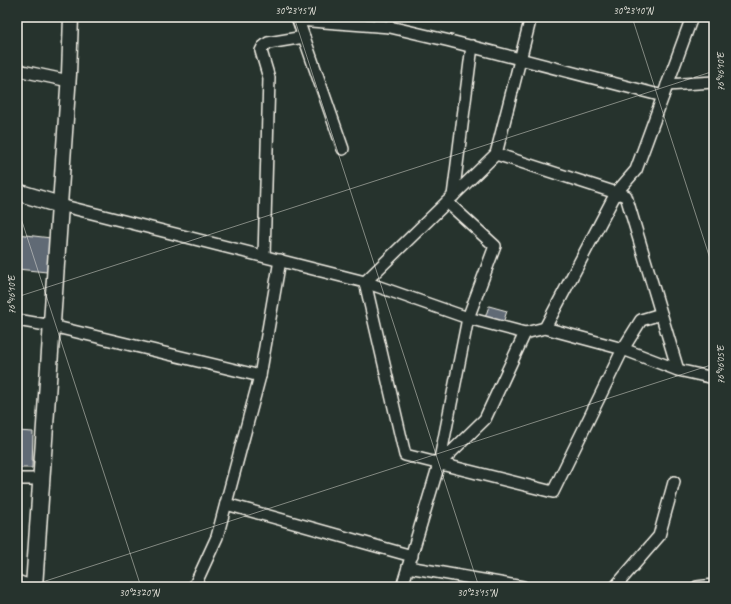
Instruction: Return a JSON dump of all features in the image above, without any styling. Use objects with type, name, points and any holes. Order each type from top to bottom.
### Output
[{"type":"main road","points":[[17,192],[60,205],[34,587]]},
{"type":"street","points":[[71,17],[69,81],[60,205],[365,282],[468,318],[525,333],[545,328],[623,349],[678,370],[714,378]]},
{"type":"street","points":[[365,282],[496,154],[531,17]]},
{"type":"street","points":[[545,328],[616,193],[636,170],[692,17]]},
{"type":"street","points":[[343,149],[298,19],[390,27],[472,46],[662,96]]},
{"type":"street","points":[[264,256],[269,78],[261,51],[268,43],[304,37]]},
{"type":"street","points":[[450,199],[472,46]]},
{"type":"street","points":[[17,68],[22,71],[69,81]]},
{"type":"street","points":[[667,85],[714,82]]},
{"type":"street","points":[[496,154],[626,196],[678,370]]},
{"type":"street","points":[[402,587],[439,464],[468,318],[495,246],[450,199]]},
{"type":"street","points":[[194,587],[217,537],[260,376],[280,260]]},
{"type":"street","points":[[365,282],[405,455],[553,492],[623,349],[641,320],[661,314]]},
{"type":"street","points":[[17,320],[52,326],[260,376]]},
{"type":"street","points":[[439,464],[485,419],[525,333]]},
{"type":"street","points":[[17,479],[42,479]]},
{"type":"street","points":[[615,587],[659,536],[674,482]]},
{"type":"street","points":[[226,504],[412,556]]},
{"type":"street","points":[[408,567],[517,586]]},
{"type":"street","points":[[17,581],[34,587]]},
{"type":"street","points":[[697,587],[714,585]]},
{"type":"building","points":[[17,234],[51,238],[47,272],[17,269]]},
{"type":"building","points":[[489,306],[507,311],[503,323],[485,318]]},
{"type":"building","points":[[17,406],[22,406],[19,425],[17,424]]},
{"type":"building","points":[[17,431],[33,432],[32,468],[17,468]]}]
